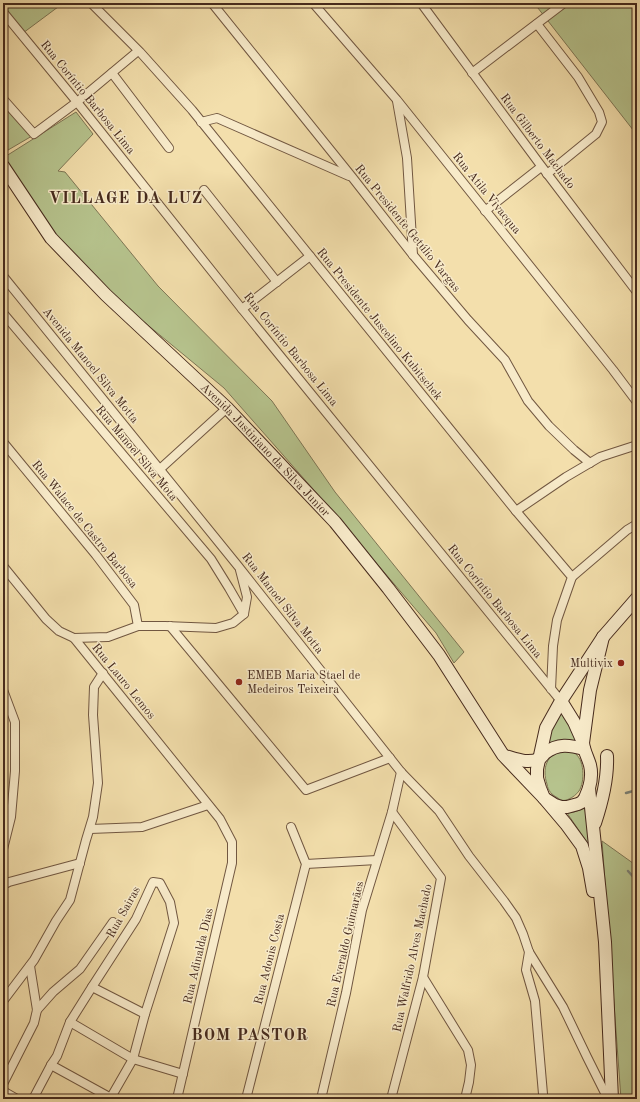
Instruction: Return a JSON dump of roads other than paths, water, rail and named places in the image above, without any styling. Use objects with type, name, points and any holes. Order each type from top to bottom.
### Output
[{"type":"main road","name":"Avenida Justiniano da Silva Junior","points":[[3,166],[51,238],[106,294],[227,408],[335,522],[388,588],[439,655],[503,755],[544,798],[582,846],[589,868],[605,942]]},
{"type":"main road","points":[[590,788],[582,802],[573,806],[561,807],[554,805],[544,798],[537,778],[537,769],[546,728],[561,701],[603,637],[637,598]]},
{"type":"main road","points":[[583,746],[590,690],[603,637]]},
{"type":"main road","points":[[561,701],[580,734],[590,766],[590,788],[605,942],[612,1099]]},
{"type":"main road","points":[[503,755],[521,761],[540,759],[545,753],[560,746],[583,746]]},
{"type":"main road","points":[[594,828],[603,799],[607,756]]},
{"type":"street","name":"Rua Presidente Juscelino Kubitschek","points":[[91,3],[138,51],[192,110],[516,511],[572,577]]},
{"type":"street","name":"Rua Presidente Getúlio Vargas","points":[[212,3],[352,177],[413,256],[468,320],[505,360],[528,401],[549,426],[590,463]]},
{"type":"street","name":"Rua Atila Vivacqua","points":[[313,3],[397,100],[637,402]]},
{"type":"street","name":"Rua Gilberto Machado","points":[[421,3],[541,166],[637,292]]},
{"type":"street","points":[[472,73],[564,3]]},
{"type":"street","name":"Rua Coríntio Barbosa Lima","points":[[3,12],[561,701]]},
{"type":"street","points":[[536,24],[578,77],[599,112],[602,122],[596,134],[547,174]]},
{"type":"street","points":[[3,99],[34,134],[77,102],[138,51]]},
{"type":"street","points":[[112,73],[169,148]]},
{"type":"street","points":[[397,100],[407,158],[413,256]]},
{"type":"street","points":[[202,122],[217,118],[352,177]]},
{"type":"street","points":[[485,211],[541,166]]},
{"type":"street","points":[[204,190],[277,282]]},
{"type":"street","points":[[242,309],[310,256]]},
{"type":"street","name":"Avenida Manoel Silva Motta","points":[[3,276],[160,469]]},
{"type":"street","name":"Rua Manoel Silva Mota","points":[[3,313],[211,559],[244,614]]},
{"type":"street","points":[[160,469],[227,408]]},
{"type":"street","name":"Rua Walace de Castro Barbosa","points":[[3,442],[96,555],[134,605],[138,626]]},
{"type":"street","points":[[516,511],[566,477],[600,457],[637,445]]},
{"type":"street","name":"Rua Manoel Silva Motta","points":[[160,469],[401,772],[439,811],[469,856],[504,900],[516,918],[523,934],[528,952]]},
{"type":"street","points":[[550,689],[553,646],[557,620],[572,577],[637,524]]},
{"type":"street","name":"Rua Lauro Lemos","points":[[3,566],[46,618],[59,631],[74,638],[220,819]]},
{"type":"street","points":[[74,638],[108,637],[138,626],[216,628],[233,623],[244,614],[247,597],[238,566]]},
{"type":"street","points":[[170,626],[306,790],[390,758]]},
{"type":"street","points":[[3,1001],[34,960],[70,900],[90,829],[98,783],[93,715],[94,688],[103,673]]},
{"type":"street","points":[[3,690],[16,722],[12,817],[3,849]]},
{"type":"street","name":"Rua Everaldo Guimarães","points":[[321,1099],[346,993],[362,910],[392,812],[401,772]]},
{"type":"street","points":[[90,829],[142,827],[208,805]]},
{"type":"street","name":"Rua Walfrido Alves Machado","points":[[392,812],[441,878],[423,977],[392,1099]]},
{"type":"street","name":"Rua Adinalda Dias","points":[[177,1099],[232,863],[232,842],[220,819]]},
{"type":"street","points":[[291,827],[306,864],[377,860]]},
{"type":"street","points":[[3,885],[9,882],[80,863]]},
{"type":"street","name":"Rua Adonis Costa","points":[[246,1099],[306,864]]},
{"type":"street","name":"Rua Sairas","points":[[33,1099],[57,1056],[70,1022],[136,919],[152,882],[160,883],[170,902],[174,923],[145,1014],[133,1059],[111,1098]]},
{"type":"street","points":[[37,1010],[53,992],[80,968],[113,922]]},
{"type":"street","points":[[528,952],[526,970],[535,1001],[543,1094],[542,1099]]},
{"type":"street","points":[[528,952],[563,1007],[608,1099]]},
{"type":"street","points":[[3,1084],[34,1023],[37,1010],[30,966]]},
{"type":"street","points":[[423,977],[468,1050],[471,1065],[465,1099]]},
{"type":"street","points":[[92,987],[145,1014]]},
{"type":"street","points":[[70,1022],[133,1059],[184,1074]]},
{"type":"street","points":[[51,1065],[111,1098]]},
{"type":"street","points":[[5,1094],[16,1099]]},
{"type":"waterway","points":[[626,793],[637,790]]},
{"type":"waterway","points":[[628,871],[637,881]]},
{"type":"place","name":"Multivix","points":[[621,663]]},
{"type":"place","name":"EMEB Maria Stael de Medeiros Teixeira","points":[[239,682]]},
{"type":"district","name":"VILLAGE DA LUZ","points":[[126,197]]},
{"type":"district","name":"BOM PASTOR","points":[[250,1034]]}]
